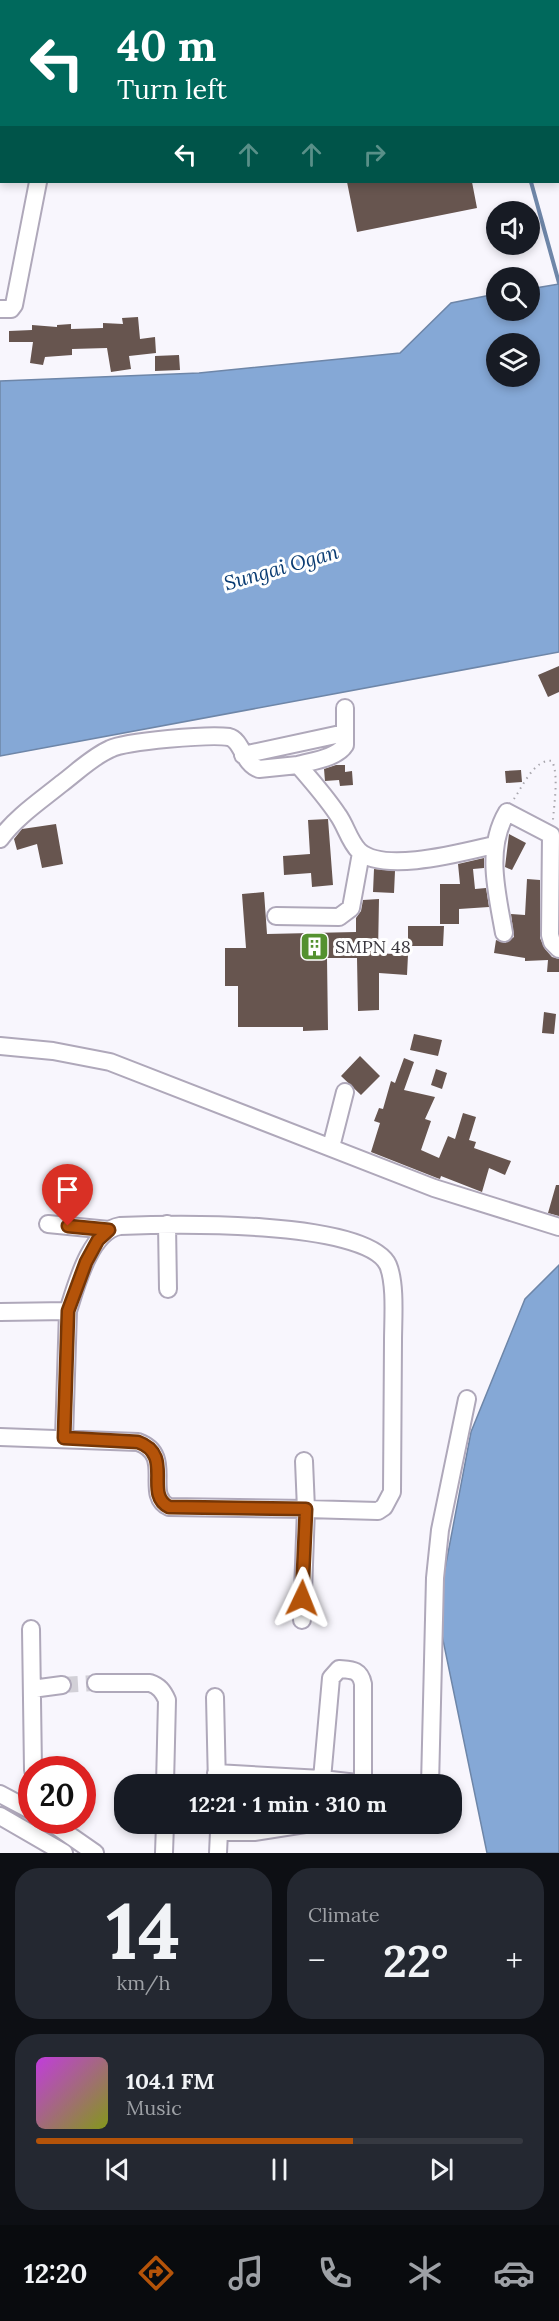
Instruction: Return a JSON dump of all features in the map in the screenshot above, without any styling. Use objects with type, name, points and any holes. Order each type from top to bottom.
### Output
[{"type":"street","points":[[0,309],[10,309],[14,305],[38,183]]},
{"type":"street","points":[[0,839],[17,819],[77,771],[111,748],[167,739],[227,737],[236,741],[251,765],[259,769],[298,765],[318,760],[343,749],[345,708]]},
{"type":"street","points":[[243,755],[345,733]]},
{"type":"street","points":[[298,765],[339,817],[354,846],[361,853],[378,860],[407,861],[494,845]]},
{"type":"street","points":[[504,933],[497,897],[494,845],[498,829],[507,812],[551,835],[550,935],[554,946],[559,949]]},
{"type":"street","points":[[276,916],[339,917],[345,914],[351,908],[361,853]]},
{"type":"street","points":[[0,1046],[53,1051],[110,1062],[434,1188],[559,1227]]},
{"type":"street","points":[[331,1147],[345,1092]]},
{"type":"street","points":[[48,1224],[109,1230]]},
{"type":"street","points":[[167,1224],[168,1289]]},
{"type":"street","points":[[0,1437],[138,1442],[148,1447],[157,1462],[158,1496],[161,1502],[169,1507],[378,1511],[384,1507],[392,1491],[393,1312],[391,1275],[385,1259],[370,1248],[336,1238],[306,1233],[220,1225],[167,1224],[120,1226],[109,1230],[98,1240],[86,1262],[68,1311],[64,1438]]},
{"type":"street","points":[[0,1312],[68,1311]]},
{"type":"street","points":[[430,1774],[435,1578],[441,1530],[466,1399]]},
{"type":"street","points":[[302,1620],[306,1509],[304,1461]]},
{"type":"street","points":[[31,1629],[33,1756]]},
{"type":"street","points":[[339,1669],[354,1670],[361,1676],[363,1684],[363,1778],[357,1783],[322,1779],[331,1678],[339,1669]]},
{"type":"street","points":[[96,1683],[150,1683],[157,1685],[164,1692],[167,1700],[165,1774]]},
{"type":"street","points":[[32,1689],[62,1685]]},
{"type":"street","points":[[215,1696],[217,1774]]},
{"type":"street","points":[[0,1794],[18,1804]]},
{"type":"street","points":[[0,1816],[64,1853]]},
{"type":"street","points":[[68,1834],[95,1853]]},
{"type":"street","points":[[164,1853],[165,1834]]},
{"type":"street","points":[[218,1853],[219,1834]]},
{"type":"path","points":[[507,812],[531,774],[542,762],[552,761],[557,776],[551,835]]},
{"type":"water","name":"Sungai Ogan","points":[[559,284],[559,652],[0,756],[0,381],[199,373],[400,353],[451,303],[486,296],[486,321],[540,321],[540,287]]},
{"type":"water","points":[[559,1265],[559,1853],[487,1853],[437,1611],[471,1432],[525,1299]]},
{"type":"building","points":[[347,183],[472,183],[477,208],[357,232]]},
{"type":"building","points":[[138,317],[140,339],[155,337],[156,353],[129,356],[131,369],[111,372],[107,348],[72,349],[72,355],[45,357],[43,365],[30,363],[33,342],[9,342],[9,331],[32,330],[32,325],[57,327],[57,325],[71,324],[71,329],[103,328],[103,323],[123,324],[122,318]]},
{"type":"building","points":[[179,355],[180,370],[155,371],[155,356]]},
{"type":"building","points":[[559,666],[559,692],[548,697],[538,675]]},
{"type":"building","points":[[345,765],[345,772],[352,771],[353,785],[340,786],[339,780],[325,781],[324,769]]},
{"type":"building","points":[[521,770],[522,782],[506,783],[505,771]]},
{"type":"building","points":[[328,819],[333,885],[312,887],[311,873],[284,875],[283,856],[310,854],[308,820]]},
{"type":"building","points":[[56,824],[63,864],[42,868],[37,844],[17,850],[14,839],[22,829]]},
{"type":"building","points":[[509,834],[526,843],[512,870],[505,867]]},
{"type":"building","points":[[484,858],[484,868],[473,869],[475,889],[486,888],[489,907],[459,909],[459,924],[440,924],[440,884],[460,884],[458,864]]},
{"type":"building","points":[[374,869],[395,871],[394,893],[373,892]]},
{"type":"building","points":[[527,879],[540,880],[540,938],[552,957],[559,959],[559,972],[547,972],[548,960],[525,961],[525,958],[494,953],[496,940],[505,943],[514,937],[511,914],[525,915]]},
{"type":"building","points":[[264,892],[267,934],[356,932],[356,918],[361,911],[363,900],[379,899],[378,953],[408,955],[407,975],[379,973],[379,1010],[358,1011],[357,958],[327,958],[328,1030],[303,1031],[303,1027],[238,1027],[238,986],[225,986],[225,948],[246,948],[242,894]]},
{"type":"building","points":[[408,926],[444,926],[443,946],[408,946]]},
{"type":"building","points":[[544,1012],[556,1014],[554,1034],[542,1033]]},
{"type":"building","points":[[414,1034],[442,1040],[438,1056],[410,1050]]},
{"type":"building","points":[[360,1056],[380,1076],[361,1095],[341,1076]]},
{"type":"building","points":[[404,1058],[414,1062],[404,1090],[435,1097],[425,1119],[431,1121],[421,1150],[439,1158],[448,1136],[455,1139],[463,1113],[476,1117],[469,1140],[476,1142],[474,1148],[511,1161],[505,1175],[489,1168],[482,1192],[441,1176],[440,1179],[437,1178],[371,1152],[380,1123],[374,1121],[379,1108],[383,1109],[391,1081],[395,1083]]},
{"type":"building","points":[[436,1069],[447,1073],[442,1089],[431,1085]]},
{"type":"building","points":[[556,1185],[559,1185],[559,1216],[548,1213]]},
{"type":"waterway","points":[[531,183],[559,283]]},
{"type":"tunnel","points":[[62,1685],[96,1683]]},
{"type":"place","name":"SMPN 48","points":[[314,946]]},
{"type":"route","points":[[68,1226],[109,1230],[98,1240],[86,1262],[68,1311],[64,1438],[144,1444],[156,1457],[158,1496],[165,1506],[306,1509],[302,1598]]}]
